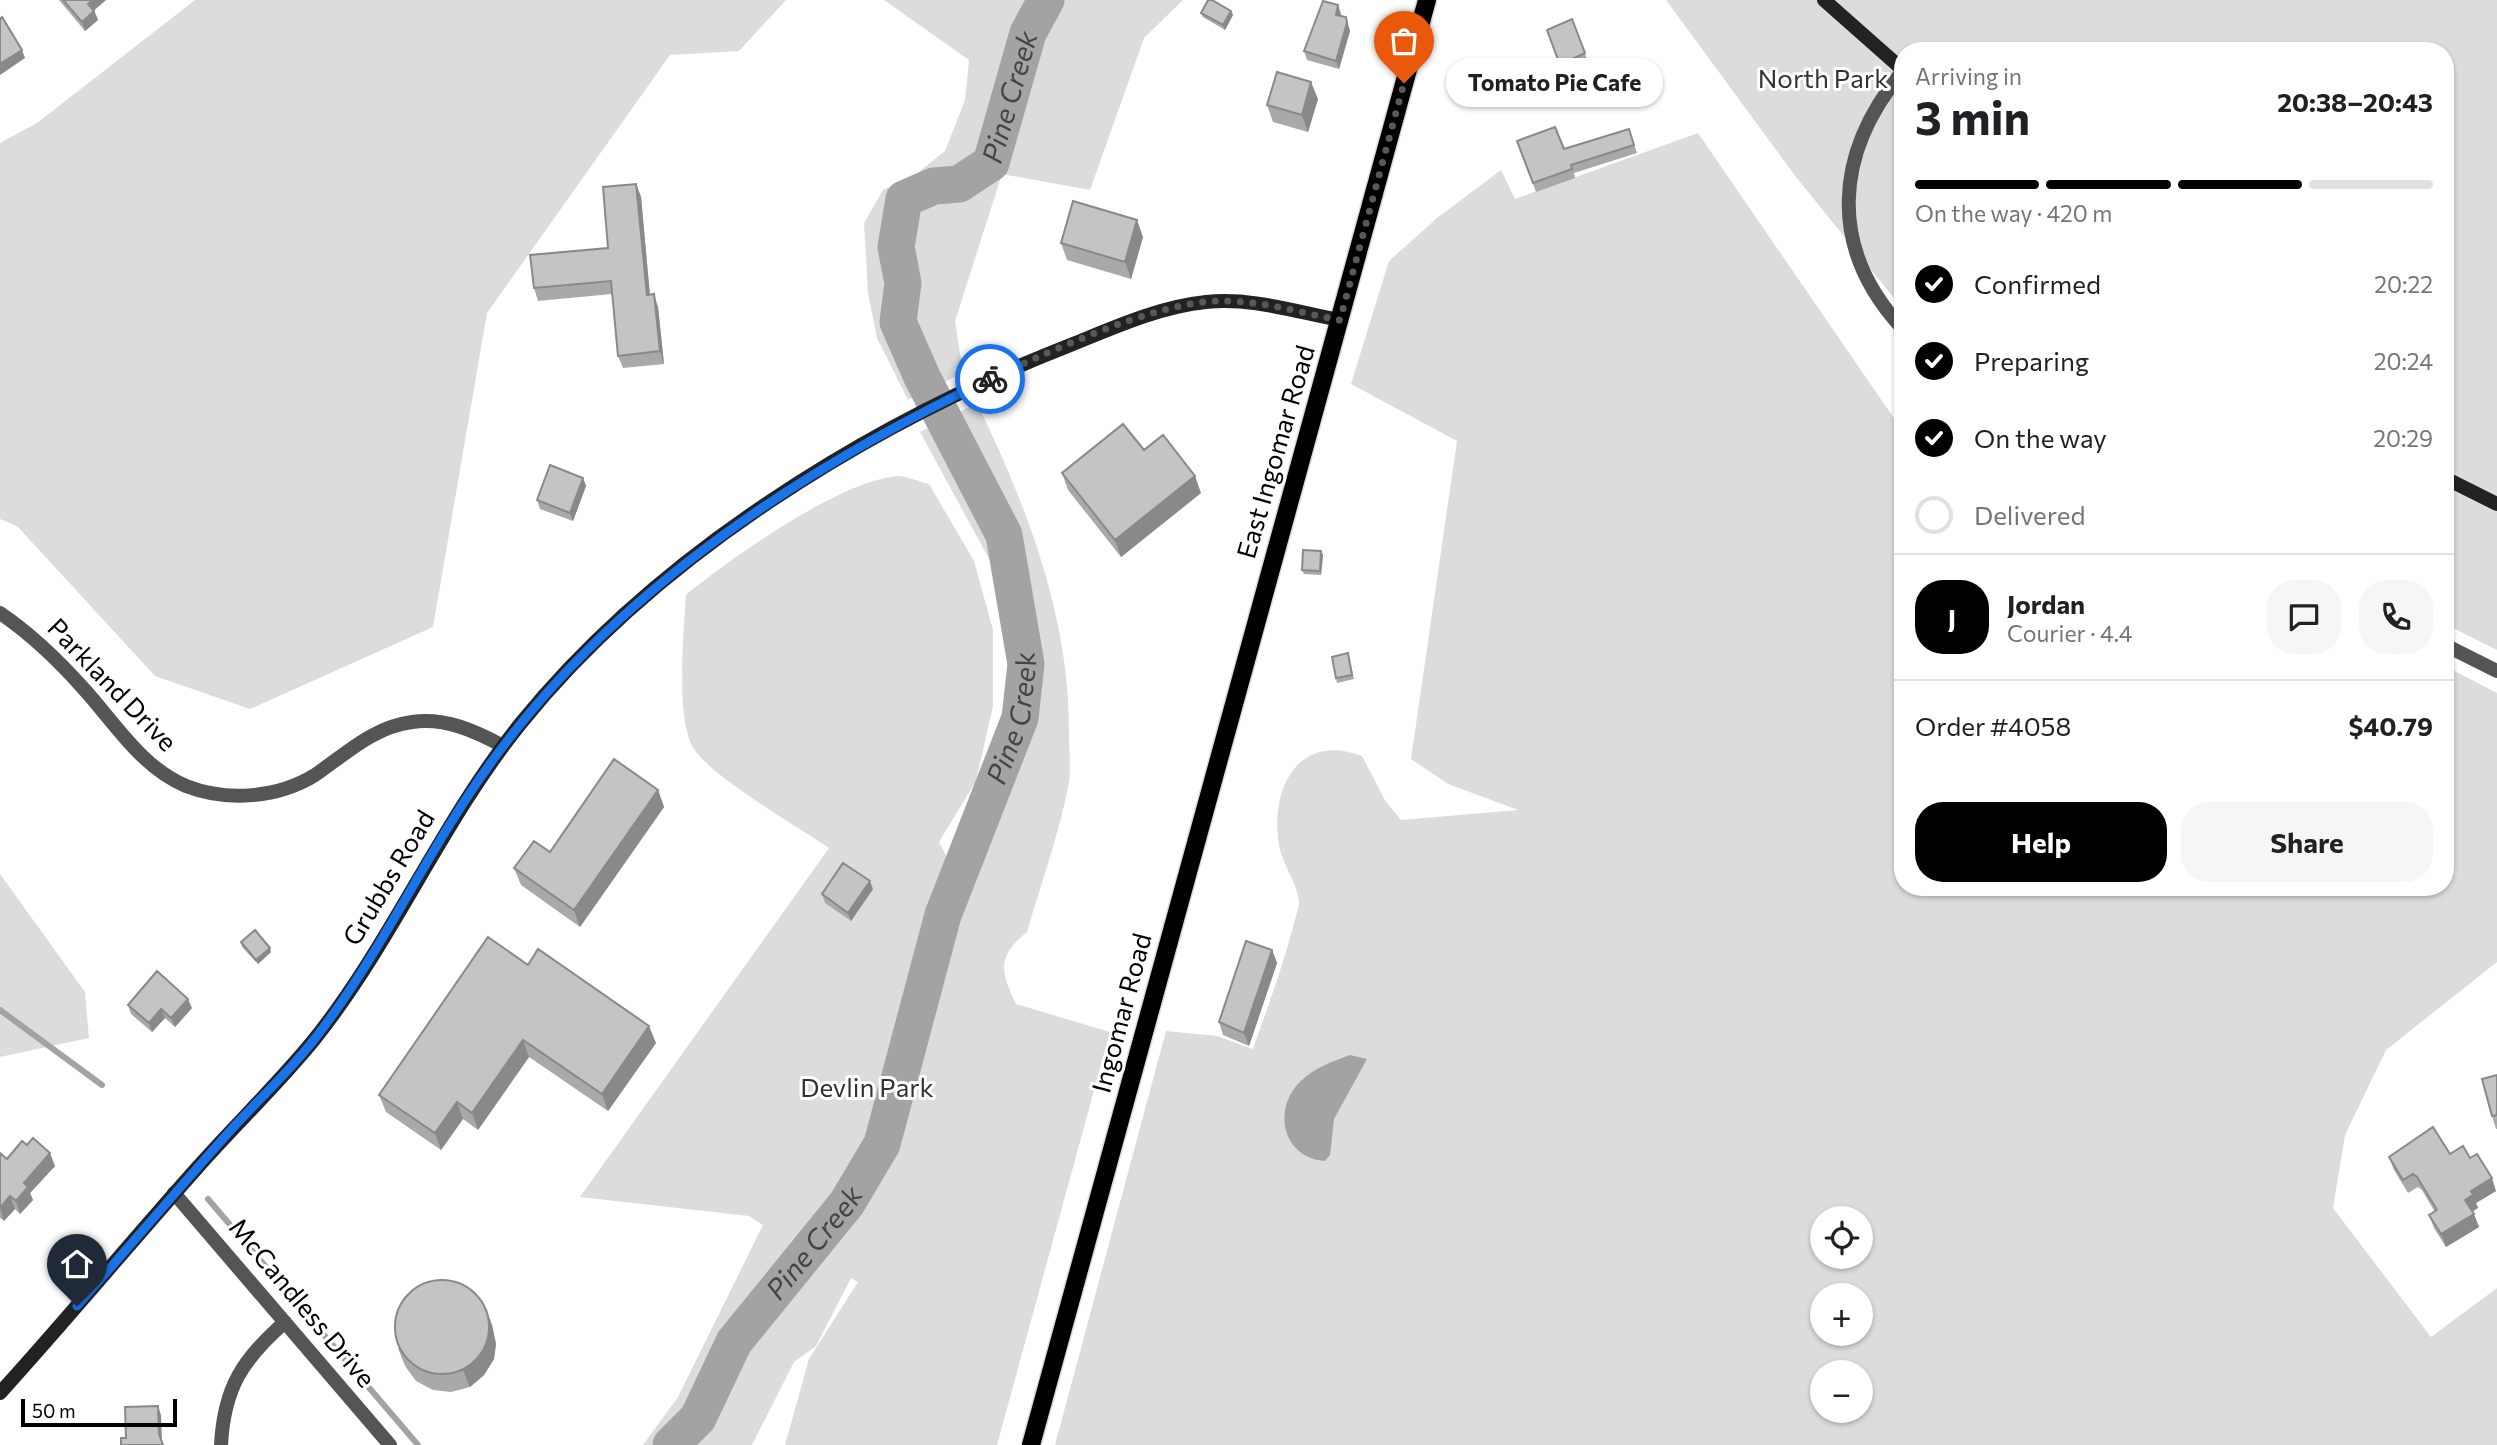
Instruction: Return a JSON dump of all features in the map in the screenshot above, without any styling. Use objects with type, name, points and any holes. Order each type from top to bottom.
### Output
[{"type":"main road","name":"East Ingomar Road","points":[[1264,594],[1427,0]]},
{"type":"main road","name":"Ingomar Road","points":[[1031,1445],[1264,594]]},
{"type":"street","points":[[1824,0],[1894,64]]},
{"type":"street","points":[[1894,83],[1866,124],[1848,186],[1850,229],[1863,271],[1873,292],[1894,318]]},
{"type":"street","name":"Grubbs Road","points":[[0,1393],[174,1193],[326,1025],[436,846],[503,746],[578,660],[674,573],[792,489],[918,416],[1030,360],[1180,306],[1232,301],[1340,320]]},
{"type":"street","points":[[2454,482],[2497,504]]},
{"type":"street","name":"Parkland Drive","points":[[0,612],[57,660],[154,767],[188,786],[211,793],[260,794],[284,789],[313,776],[381,730],[414,721],[461,726],[503,746]]},
{"type":"street","points":[[2454,650],[2497,671]]},
{"type":"street","name":"McCandless Drive","points":[[174,1193],[390,1445]]},
{"type":"street","points":[[221,1445],[228,1399],[239,1371],[259,1345],[285,1322]]},
{"type":"green space","points":[[195,0],[786,0],[739,51],[670,55],[487,313],[433,627],[250,709],[155,676],[17,526],[0,519],[0,143],[37,123]]},
{"type":"green space","points":[[884,0],[1183,0],[1144,38],[1090,190],[1002,174],[955,321],[963,373],[908,400],[877,338],[868,293],[864,223],[883,190],[915,175],[945,151],[965,100],[969,60]]},
{"type":"green space","name":"North Park","points":[[1666,0],[2497,0],[2497,650],[2454,628],[2454,42],[1894,42],[1894,298],[1796,177]]},
{"type":"green space","points":[[1698,133],[1894,418],[1894,896],[2454,896],[2454,671],[2497,693],[2497,962],[2386,1050],[2345,1135],[2333,1208],[2431,1337],[2497,1288],[2497,1445],[1055,1445],[1166,1031],[1217,1036],[1253,1049],[1264,1019],[1299,904],[1298,894],[1279,845],[1277,824],[1284,785],[1293,770],[1305,759],[1321,752],[1340,751],[1362,756],[1386,802],[1401,820],[1518,810],[1448,784],[1411,759],[1457,441],[1351,384],[1389,261],[1437,218],[1501,170],[1515,199]]},
{"type":"green space","name":"Devlin Park","points":[[977,403],[1013,482],[1042,564],[1054,605],[1067,690],[1070,770],[1065,801],[1027,932],[1010,949],[1004,965],[1005,973],[1016,1004],[1110,1032],[997,1445],[785,1445],[809,1359],[858,1282],[851,1278],[816,1346],[794,1362],[752,1445],[643,1445],[678,1397],[763,1225],[749,1216],[580,1197],[829,848],[736,787],[694,749],[684,718],[686,595],[758,542],[847,491],[898,476],[929,484],[974,561],[993,630],[993,706],[976,781],[939,842],[949,861],[1007,759],[1024,670],[1006,590],[920,432]]},
{"type":"green space","points":[[0,874],[85,992],[89,1038],[0,1057]]},
{"type":"shaded area","points":[[1350,1055],[1367,1059],[1334,1119],[1330,1155],[1325,1161],[1310,1158],[1299,1151],[1286,1130],[1286,1104],[1306,1076],[1324,1065]]},
{"type":"building","points":[[63,0],[93,0],[88,4],[94,11],[82,22]]},
{"type":"building","points":[[1208,0],[1231,11],[1223,25],[1201,13]]},
{"type":"building","points":[[1323,1],[1338,5],[1336,15],[1346,17],[1347,23],[1336,61],[1304,51]]},
{"type":"building","points":[[2,17],[22,50],[0,64],[0,19]]},
{"type":"building","points":[[1572,19],[1585,53],[1560,65],[1547,30]]},
{"type":"building","points":[[1277,72],[1311,82],[1302,115],[1267,105]]},
{"type":"building","points":[[1555,127],[1564,149],[1629,129],[1634,145],[1571,165],[1572,169],[1533,183],[1517,141]]},
{"type":"building","points":[[636,184],[647,295],[654,294],[660,351],[618,356],[611,281],[534,288],[530,255],[608,248],[603,187]]},
{"type":"building","points":[[1073,201],[1137,220],[1125,262],[1061,243]]},
{"type":"building","points":[[1123,424],[1144,450],[1163,435],[1195,476],[1115,540],[1062,473]]},
{"type":"building","points":[[550,465],[583,478],[570,513],[537,500]]},
{"type":"building","points":[[1303,550],[1321,551],[1320,571],[1302,570]]},
{"type":"building","points":[[1348,653],[1352,675],[1336,678],[1332,657]]},
{"type":"building","points":[[614,759],[658,790],[574,910],[514,868],[534,841],[550,852]]},
{"type":"building","points":[[843,863],[870,881],[848,913],[822,894]]},
{"type":"building","points":[[255,930],[270,948],[256,960],[241,942]]},
{"type":"building","points":[[488,937],[528,965],[538,949],[649,1026],[602,1094],[523,1040],[472,1113],[457,1102],[435,1133],[379,1095]]},
{"type":"building","points":[[1246,941],[1272,950],[1244,1033],[1219,1022]]},
{"type":"building","points":[[157,971],[188,999],[171,1018],[161,1009],[149,1023],[128,1005]]},
{"type":"building","points":[[2497,1075],[2497,1115],[2492,1116],[2482,1079]]},
{"type":"building","points":[[2433,1127],[2450,1154],[2463,1146],[2470,1158],[2477,1154],[2492,1178],[2471,1191],[2473,1195],[2465,1200],[2474,1214],[2441,1234],[2429,1215],[2437,1210],[2417,1177],[2413,1174],[2403,1180],[2389,1157]]},
{"type":"building","points":[[33,1138],[50,1153],[24,1183],[28,1187],[16,1201],[10,1196],[0,1208],[0,1153],[7,1159],[22,1141],[27,1145]]},
{"type":"building","points":[[442,1280],[460,1283],[475,1294],[486,1309],[489,1327],[486,1345],[475,1360],[460,1371],[442,1374],[424,1371],[409,1360],[398,1345],[395,1327],[398,1309],[409,1294],[424,1283]]},
{"type":"building","points":[[158,1406],[159,1434],[163,1445],[121,1445],[121,1438],[126,1438],[125,1407]]},
{"type":"waterway","name":"Pine Creek","points":[[671,1445],[698,1418],[734,1342],[847,1203],[882,1144],[943,915],[1020,718],[1026,664],[1004,535],[922,377],[898,322],[903,283],[896,247],[904,199],[934,186],[959,184],[991,163],[1028,33],[1046,0]]},
{"type":"waterway","points":[[0,1010],[102,1085]]},
{"type":"waterway","points":[[208,1199],[418,1445]]},
{"type":"way so far","points":[[990,379],[1030,360],[1119,326],[1162,311],[1201,302],[1251,303],[1340,320],[1404,83]]},
{"type":"place","name":"Tomato Pie Cafe","points":[[1404,83]]},
{"type":"route","points":[[77,1306],[200,1164],[311,1044],[344,999],[489,764],[578,660],[674,573],[782,495],[865,444],[990,379]]}]
